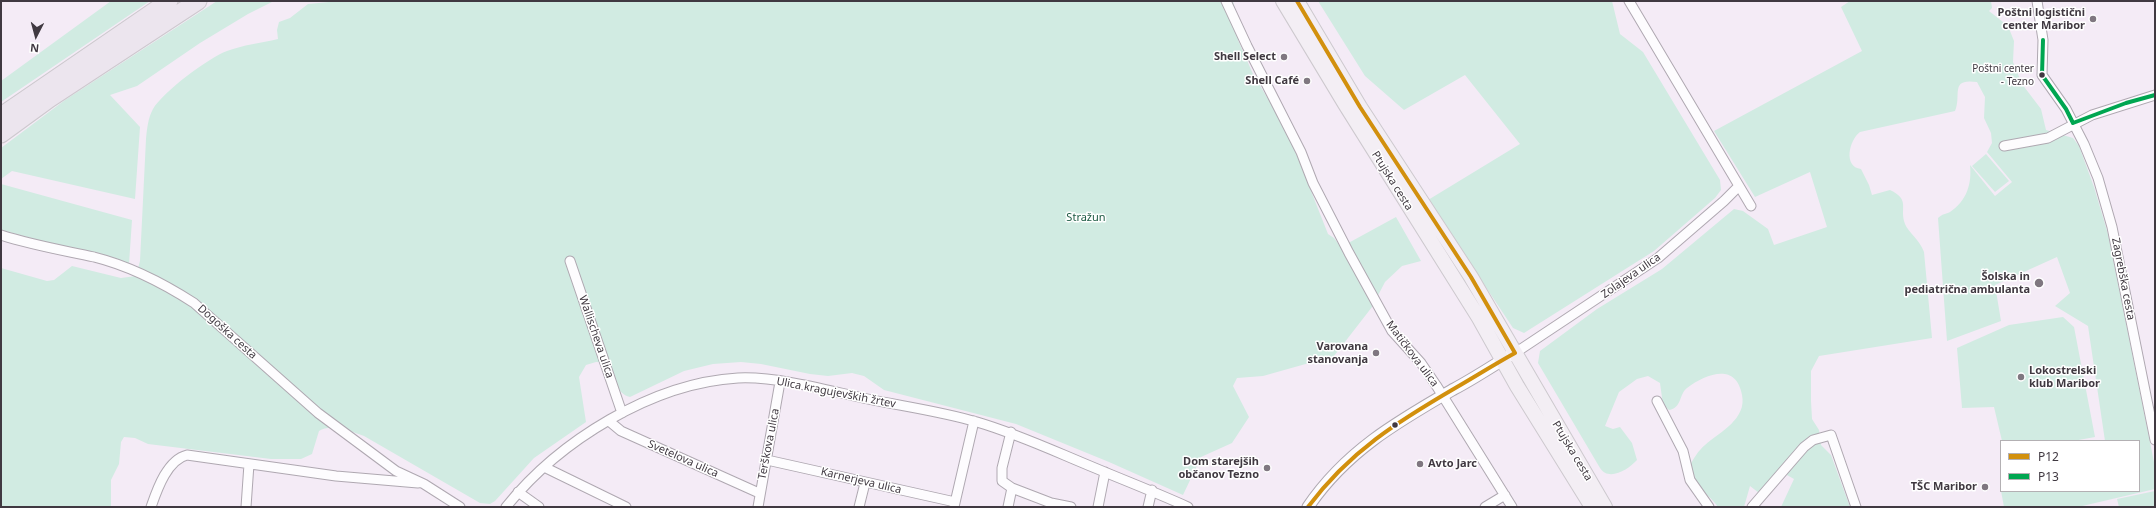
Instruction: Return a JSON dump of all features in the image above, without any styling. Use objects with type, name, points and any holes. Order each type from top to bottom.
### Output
[{"type":"highway","points":[[1,116],[169,1]]},
{"type":"highway","points":[[1,134],[49,99],[198,1]]},
{"type":"main road","name":"Ptujska cesta","points":[[1283,1],[1345,104],[1479,318],[1502,360],[1592,507]]},
{"type":"main road","name":"Ptujska cesta","points":[[1296,1],[1360,107],[1471,277],[1605,507]]},
{"type":"street","name":"Matičkova ulica","points":[[1226,1],[1349,253],[1392,331],[1421,363],[1512,507]]},
{"type":"street","points":[[1629,1],[1738,187],[1751,206]]},
{"type":"street","name":"Zagrebška cesta","points":[[2037,1],[2043,40],[2042,75],[2066,109],[2084,144],[2098,178],[2112,227],[2155,440]]},
{"type":"street","points":[[2004,146],[2048,138],[2073,123],[2112,108],[2155,95]]},
{"type":"street","name":"Zolajeva ulica","points":[[1515,353],[1658,258],[1738,187]]},
{"type":"street","name":"Dogoška cesta","points":[[1,235],[26,243],[95,258],[143,274],[176,292],[194,303],[318,413],[396,470],[424,484],[460,507]]},
{"type":"street","name":"Wallischeva ulica","points":[[570,261],[622,414]]},
{"type":"street","points":[[1308,507],[1333,476],[1362,447],[1390,426],[1515,353]]},
{"type":"street","name":"Ulica kragujevških žrtev","points":[[506,507],[518,492],[544,467],[578,439],[609,421],[669,393],[695,385],[739,378],[760,378],[829,390],[974,421],[1010,432],[1152,490],[1188,507]]},
{"type":"street","name":"Terškova ulica","points":[[758,507],[759,493],[767,460],[780,382]]},
{"type":"street","points":[[1657,401],[1683,451],[1690,480],[1709,507]]},
{"type":"street","name":"Svetelova ulica","points":[[609,421],[621,431],[759,493]]},
{"type":"street","points":[[955,505],[974,421]]},
{"type":"street","points":[[1010,432],[1001,477],[1005,485],[1051,505],[1071,507]]},
{"type":"street","points":[[1752,507],[1804,447],[1813,440],[1831,435],[1856,507]]},
{"type":"street","name":"Dogoška cesta","points":[[151,507],[168,470],[182,456],[194,454],[249,464],[336,476],[424,484]]},
{"type":"street","name":"Karnerjeva ulica","points":[[767,460],[955,505]]},
{"type":"street","points":[[246,507],[249,464]]},
{"type":"street","points":[[544,467],[626,507]]},
{"type":"street","points":[[1098,507],[1106,472]]},
{"type":"street","points":[[859,507],[865,483]]},
{"type":"street","points":[[1008,507],[1012,488]]},
{"type":"street","points":[[1148,507],[1152,490]]},
{"type":"street","points":[[518,492],[539,507]]},
{"type":"street","points":[[1485,507],[1505,495]]},
{"type":"green space","points":[[111,1],[150,1],[1,102],[1,81]]},
{"type":"green space","points":[[217,1],[274,1],[248,14],[200,43],[137,86],[110,95],[140,127],[135,199],[12,171],[1,179],[1,148],[65,100]]},
{"type":"green space","name":"Stražun","points":[[339,1],[1233,1],[1239,23],[1238,40],[1253,74],[1279,117],[1296,153],[1328,234],[1334,238],[1341,247],[1396,217],[1421,261],[1402,266],[1385,282],[1372,307],[1334,356],[1263,376],[1237,378],[1233,386],[1249,417],[1232,443],[1201,457],[1183,495],[1109,462],[1016,424],[884,390],[864,376],[852,373],[828,376],[810,374],[761,364],[741,362],[713,364],[684,371],[630,397],[625,395],[616,384],[610,363],[596,362],[586,365],[579,377],[586,422],[534,458],[495,501],[490,504],[480,503],[364,436],[342,429],[329,428],[319,431],[312,454],[301,459],[271,459],[148,444],[135,438],[124,437],[121,442],[119,464],[111,480],[111,507],[1,507],[1,268],[47,281],[54,280],[72,266],[121,278],[136,276],[140,261],[146,135],[151,112],[158,102],[187,76],[219,55],[239,47],[278,39],[277,30],[279,22],[290,18],[308,4]]},
{"type":"green space","points":[[1318,1],[1612,1],[1620,34],[1643,52],[1720,180],[1721,190],[1715,198],[1654,251],[1524,333],[1513,328],[1428,200],[1520,144],[1465,75],[1404,110],[1365,76]]},
{"type":"green space","points":[[1850,1],[1991,1],[1992,8],[1989,11],[2008,26],[2014,41],[2013,62],[2022,84],[2041,109],[2046,130],[2073,138],[2079,146],[2094,187],[2108,234],[2155,467],[2155,489],[2078,507],[2004,507],[2001,492],[2140,492],[2140,440],[2105,440],[2088,326],[2055,306],[2070,293],[2057,257],[1995,285],[2001,321],[1947,341],[1938,218],[1950,212],[1961,203],[1969,185],[1970,165],[1995,196],[2012,182],[1987,152],[1992,143],[1991,133],[1984,118],[1985,97],[1977,82],[1968,81],[1960,85],[1958,89],[1955,111],[1860,132],[1853,141],[1851,147],[1850,159],[1852,164],[1861,169],[1872,195],[1890,190],[1900,197],[1903,205],[1903,218],[1905,224],[1924,252],[1932,338],[1819,356],[1811,371],[1812,419],[1819,430],[1821,445],[1831,455],[1850,507],[1781,507],[1794,479],[1778,470],[1759,493],[1750,486],[1744,507],[1718,507],[1697,486],[1692,475],[1690,465],[1703,447],[1731,424],[1740,411],[1742,404],[1742,395],[1739,385],[1734,378],[1727,375],[1711,375],[1695,383],[1684,391],[1676,407],[1669,410],[1663,405],[1660,383],[1648,376],[1637,379],[1619,392],[1605,426],[1613,429],[1620,427],[1632,443],[1637,460],[1619,473],[1608,474],[1600,468],[1538,363],[1540,351],[1597,309],[1662,269],[1734,209],[1743,211],[1768,229],[1774,245],[1827,227],[1810,172],[1755,197],[1714,131],[1862,51],[1841,7]]},
{"type":"green space","points":[[1986,154],[2009,181],[1995,192],[1972,166]]},
{"type":"green space","points":[[1,184],[132,220],[129,264],[99,253],[61,246],[1,230]]},
{"type":"green space","name":"Lokostrelski klub Maribor","points":[[2063,317],[2074,327],[2095,437],[2078,440],[2002,440],[1994,407],[1962,408],[1957,348],[2009,325]]},
{"type":"green space","points":[[2155,491],[2155,507],[2119,507],[2117,499]]},
{"type":"transit line","name":"P12","points":[[1297,1],[1360,107],[1471,277],[1515,353],[1435,400],[1376,439],[1341,470],[1324,487],[1308,507]]},
{"type":"transit line","name":"P13","points":[[2043,40],[2042,75],[2066,109],[2073,123]]},
{"type":"transit line","name":"P13","points":[[2073,123],[2126,103],[2155,95]]},
{"type":"place","name":"Poštni logistični center Maribor","points":[[2093,19]]},
{"type":"place","name":"Shell Select","points":[[1284,57]]},
{"type":"place","name":"Poštni center - Tezno","points":[[2042,75]]},
{"type":"place","name":"Shell Café","points":[[1307,81]]},
{"type":"place","name":"Šolska in pediatrična ambulanta","points":[[2039,283]]},
{"type":"place","name":"Varovana stanovanja","points":[[1376,353]]},
{"type":"place","name":"Lokostrelski klub Maribor","points":[[2021,377]]},
{"type":"place","name":"Avto Jarc","points":[[1420,464]]},
{"type":"place","name":"Dom starejših občanov Tezno","points":[[1267,468]]},
{"type":"place","name":"TŠC Maribor","points":[[1985,487]]}]
